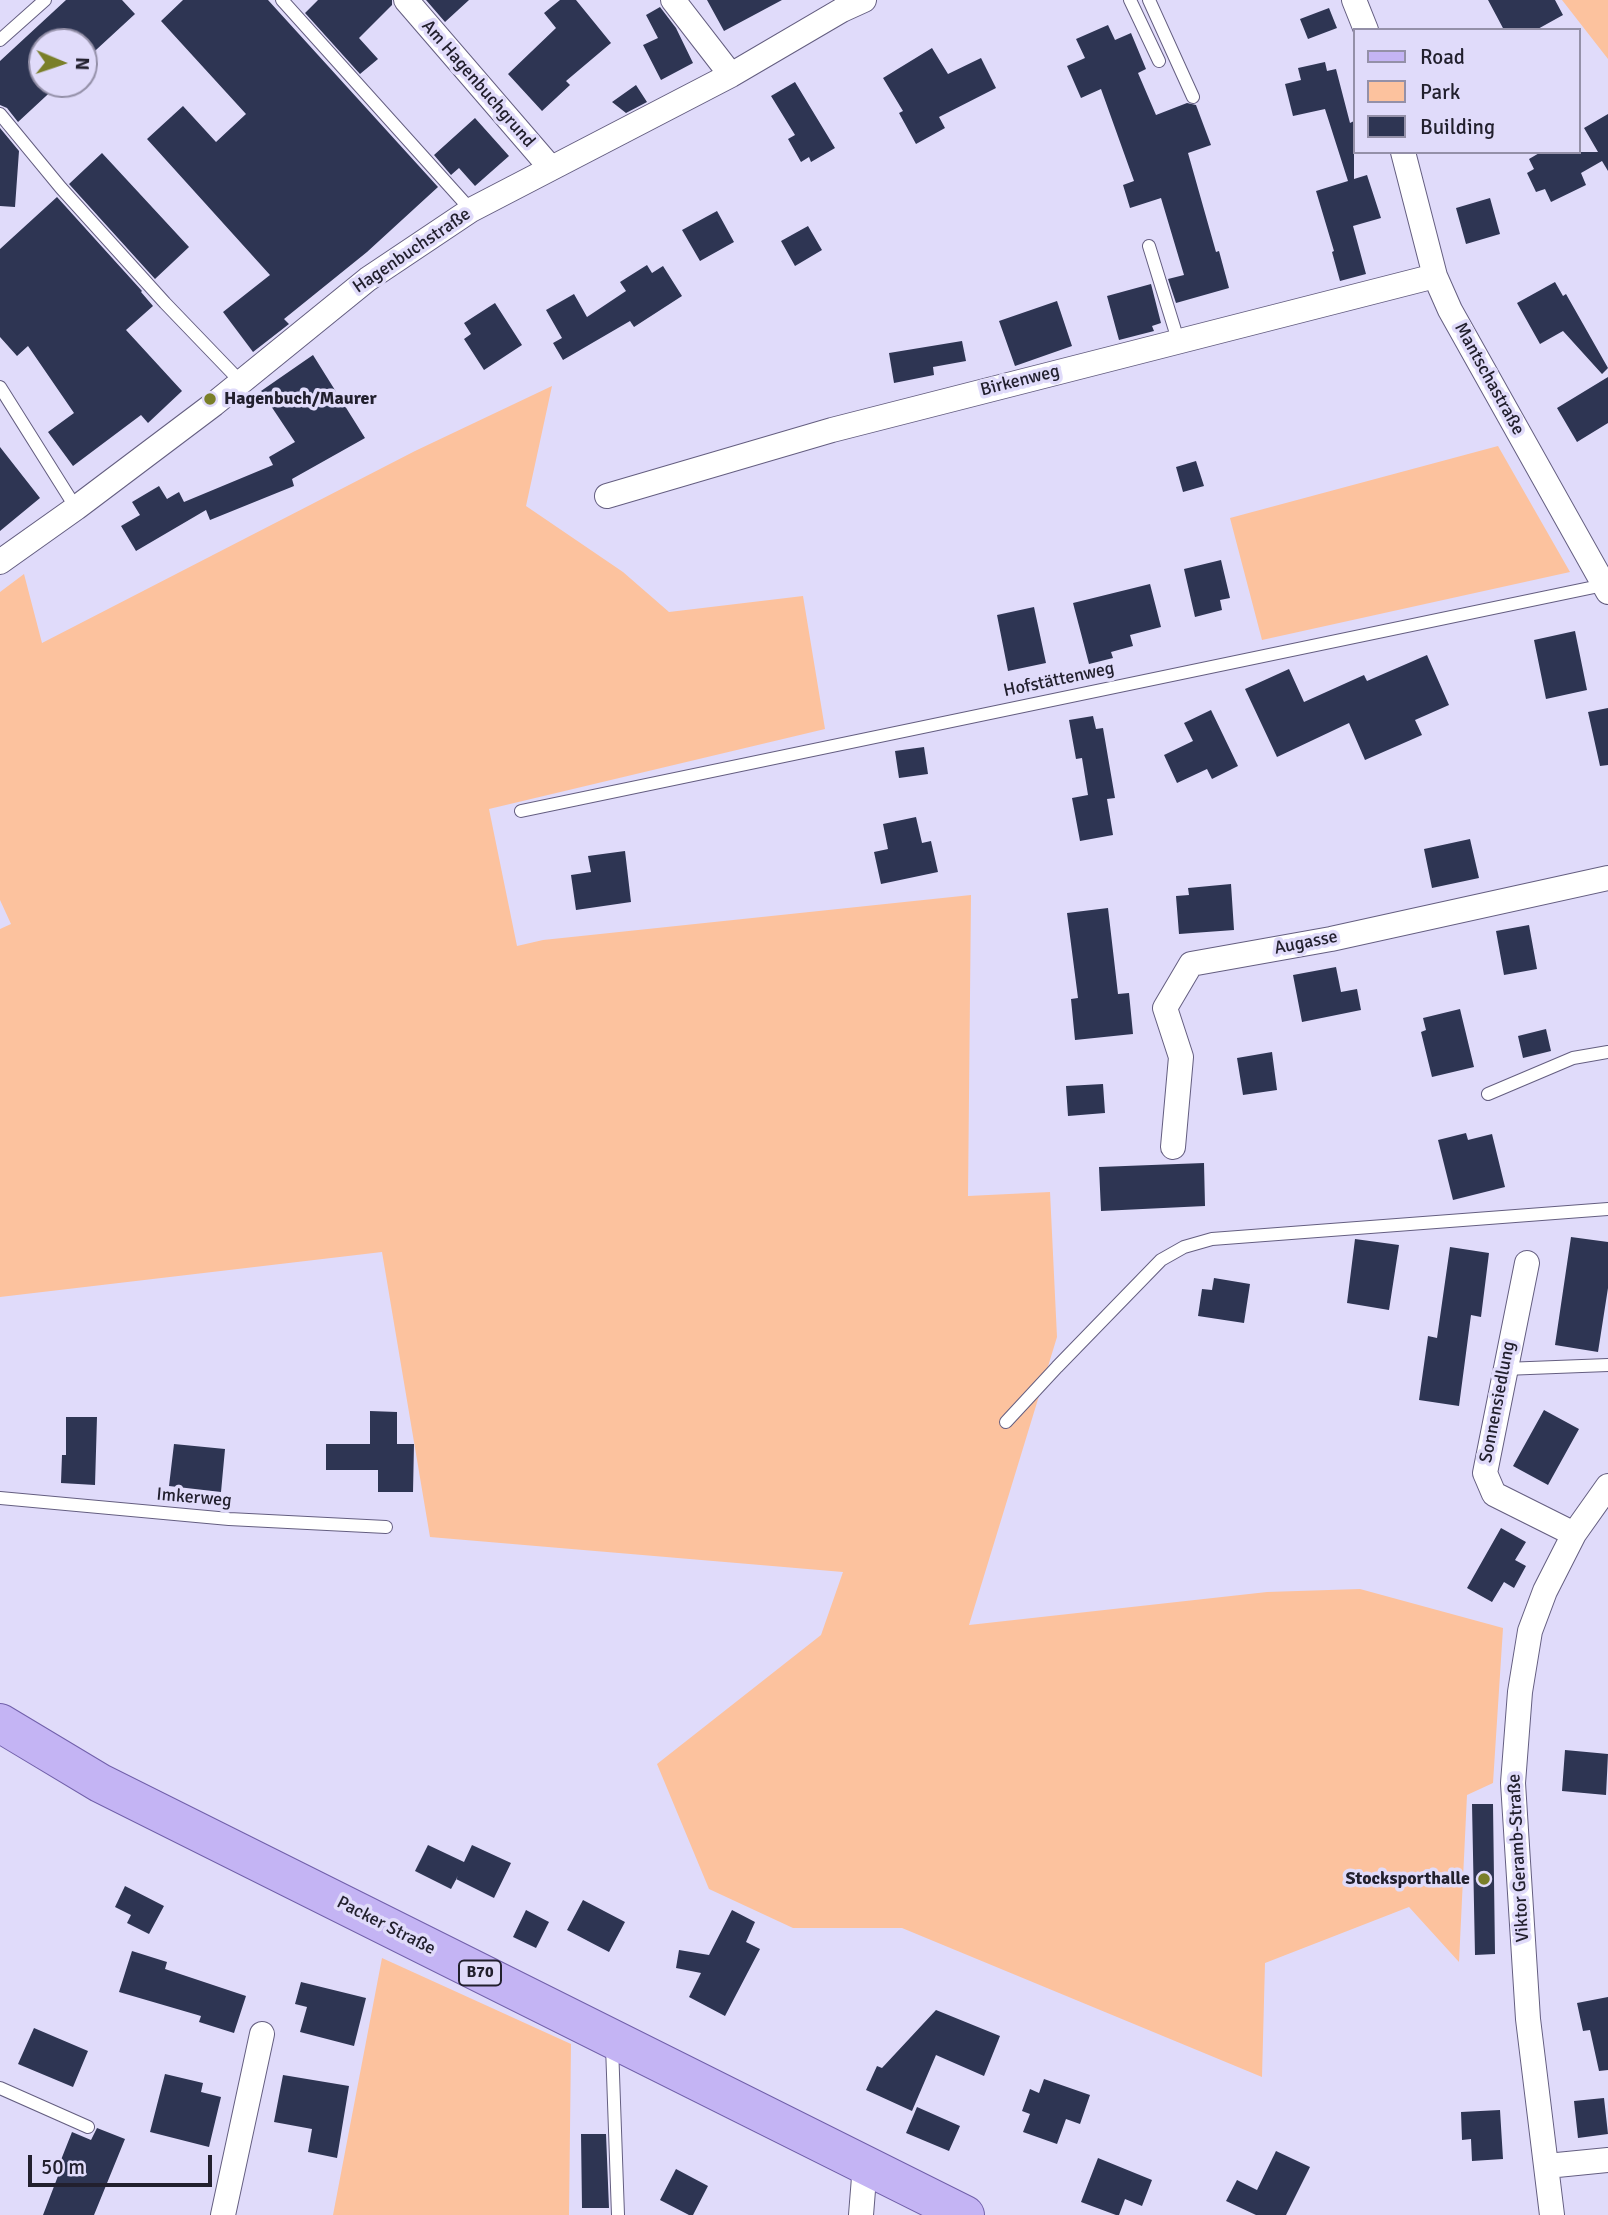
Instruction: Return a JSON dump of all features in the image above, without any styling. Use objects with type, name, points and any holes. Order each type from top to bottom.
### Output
[{"type":"main road","name":"Packer Straße","points":[[0,1723],[100,1783],[965,2215]]},
{"type":"street","name":"Am Hagenbuchgrund","points":[[406,0],[550,167]]},
{"type":"street","points":[[673,0],[731,75]]},
{"type":"street","points":[[1354,0],[1365,28]]},
{"type":"street","name":"Hagenbuchstraße","points":[[0,562],[76,508],[241,382],[368,279],[471,210],[731,75],[849,3]]},
{"type":"street","name":"Mantschastraße","points":[[1404,154],[1435,276],[1455,320],[1606,588]]},
{"type":"street","name":"Birkenweg","points":[[607,496],[832,429],[1435,276]]},
{"type":"street","name":"Augasse","points":[[1173,1147],[1181,1057],[1165,1008],[1191,964],[1331,939],[1608,878]]},
{"type":"street","name":"Sonnensiedlung","points":[[1527,1262],[1485,1473],[1494,1494],[1574,1534]]},
{"type":"street","name":"Viktor Geramb-Straße","points":[[1552,2215],[1528,2019],[1513,1783],[1520,1692],[1530,1631],[1545,1591],[1574,1534],[1608,1486]]},
{"type":"street","points":[[223,2215],[262,2034]]},
{"type":"street","points":[[1547,2166],[1608,2160]]},
{"type":"street","points":[[861,2215],[864,2165]]},
{"type":"lane","points":[[0,40],[44,0]]},
{"type":"lane","points":[[282,0],[471,210]]},
{"type":"lane","points":[[1130,0],[1159,61]]},
{"type":"lane","points":[[1149,0],[1193,97]]},
{"type":"lane","points":[[0,114],[61,188],[241,382]]},
{"type":"lane","points":[[1149,246],[1178,340]]},
{"type":"lane","points":[[0,387],[76,508]]},
{"type":"lane","name":"Hofstättenweg","points":[[521,811],[1606,588]]},
{"type":"lane","points":[[1488,1094],[1573,1058],[1608,1052]]},
{"type":"lane","points":[[1006,1423],[1161,1260],[1184,1247],[1212,1239],[1608,1209]]},
{"type":"lane","points":[[1504,1369],[1608,1365]]},
{"type":"lane","name":"Imkerweg","points":[[0,1498],[229,1519],[386,1527]]},
{"type":"lane","points":[[612,2039],[618,2215]]},
{"type":"lane","points":[[0,2088],[88,2127]]},
{"type":"green space","points":[[1562,0],[1608,0],[1608,59]]},
{"type":"green space","points":[[552,386],[526,506],[623,572],[669,612],[803,596],[825,729],[489,809],[517,946],[543,940],[971,895],[968,1196],[1050,1192],[1057,1337],[969,1625],[1267,1592],[1360,1589],[1503,1628],[1493,1783],[1467,1795],[1459,1962],[1409,1907],[1265,1963],[1262,2077],[902,1928],[793,1928],[709,1889],[657,1764],[821,1635],[843,1572],[430,1537],[382,1252],[0,1297],[0,929],[11,924],[0,900],[0,592],[24,574],[42,643],[415,451]]},
{"type":"green space","points":[[1498,446],[1570,572],[1262,640],[1230,518]]},
{"type":"green space","points":[[382,1958],[571,2044],[569,2215],[333,2215]]},
{"type":"building","points":[[66,0],[122,0],[135,14],[98,48],[98,28],[36,28]]},
{"type":"building","points":[[183,0],[268,0],[438,187],[367,252],[284,319],[289,324],[253,352],[223,312],[270,275],[147,139],[183,106],[216,142],[246,114],[161,21]]},
{"type":"building","points":[[318,0],[392,0],[392,5],[359,38],[378,59],[360,74],[305,13]]},
{"type":"building","points":[[426,0],[469,0],[445,22]]},
{"type":"building","points":[[560,0],[576,0],[611,43],[566,81],[570,85],[542,111],[508,74],[556,28],[544,13]]},
{"type":"building","points":[[707,0],[782,0],[724,31]]},
{"type":"building","points":[[1488,0],[1555,0],[1563,15],[1540,28],[1503,28]]},
{"type":"building","points":[[660,7],[676,28],[693,63],[661,80],[643,45],[658,38],[646,15]]},
{"type":"building","points":[[1329,8],[1337,28],[1308,39],[1300,19]]},
{"type":"building","points":[[1108,25],[1115,40],[1131,33],[1146,69],[1138,73],[1156,115],[1187,103],[1196,105],[1211,145],[1188,153],[1229,288],[1176,303],[1168,279],[1184,275],[1161,198],[1130,208],[1123,185],[1134,181],[1101,89],[1081,98],[1067,66],[1085,58],[1076,39]]},
{"type":"building","points":[[28,35],[28,98],[44,98],[18,122],[7,108],[0,105],[0,61]]},
{"type":"building","points":[[932,48],[948,74],[981,58],[996,88],[939,117],[945,128],[916,144],[899,113],[903,111],[883,78]]},
{"type":"building","points":[[1325,62],[1327,71],[1336,69],[1350,123],[1352,122],[1354,179],[1367,175],[1381,218],[1353,226],[1366,274],[1340,281],[1316,191],[1348,181],[1325,109],[1293,116],[1285,84],[1301,80],[1298,68]]},
{"type":"building","points":[[795,82],[835,148],[811,162],[809,157],[801,162],[788,139],[795,135],[771,96]]},
{"type":"building","points":[[636,85],[647,102],[626,113],[612,102]]},
{"type":"building","points":[[1608,114],[1608,171],[1602,161],[1581,173],[1586,185],[1551,202],[1545,189],[1536,192],[1527,173],[1534,169],[1529,159],[1538,154],[1598,152],[1584,128]]},
{"type":"building","points":[[475,118],[509,156],[475,186],[459,168],[451,175],[434,155]]},
{"type":"building","points":[[0,128],[19,151],[15,207],[0,206]]},
{"type":"building","points":[[102,153],[189,247],[155,279],[69,184]]},
{"type":"building","points":[[57,197],[153,306],[126,330],[182,391],[148,423],[141,415],[73,466],[48,432],[74,413],[28,346],[17,356],[0,337],[0,249]]},
{"type":"building","points":[[1490,198],[1500,234],[1466,244],[1456,208]]},
{"type":"building","points":[[717,211],[734,242],[700,261],[682,230]]},
{"type":"building","points":[[808,226],[822,250],[795,266],[781,241]]},
{"type":"building","points":[[647,265],[652,273],[663,266],[682,296],[634,327],[630,321],[563,360],[553,343],[562,338],[546,310],[574,294],[587,317],[626,291],[620,282]]},
{"type":"building","points":[[1555,282],[1563,296],[1566,294],[1608,368],[1602,374],[1563,331],[1540,344],[1517,303]]},
{"type":"building","points":[[1151,284],[1161,323],[1152,326],[1154,331],[1119,340],[1107,296]]},
{"type":"building","points":[[1057,301],[1072,346],[1015,366],[999,321]]},
{"type":"building","points":[[495,303],[522,345],[484,370],[464,339],[471,334],[464,323]]},
{"type":"building","points":[[962,341],[966,361],[933,367],[934,375],[894,383],[889,353]]},
{"type":"building","points":[[313,355],[365,438],[292,479],[294,486],[210,520],[206,510],[136,551],[121,526],[140,515],[132,502],[159,486],[167,499],[179,492],[184,502],[273,465],[269,457],[295,442],[261,391]]},
{"type":"building","points":[[1608,377],[1608,423],[1577,442],[1557,408]]},
{"type":"building","points":[[0,447],[40,498],[0,531]]},
{"type":"building","points":[[1196,461],[1204,486],[1183,492],[1176,467]]},
{"type":"building","points":[[1221,560],[1230,598],[1220,600],[1222,610],[1195,617],[1184,569]]},
{"type":"building","points":[[1150,584],[1161,627],[1130,635],[1133,646],[1111,652],[1113,658],[1089,664],[1073,603]]},
{"type":"building","points":[[1034,607],[1046,663],[1008,671],[997,615]]},
{"type":"building","points":[[1575,631],[1587,690],[1546,699],[1534,640]]},
{"type":"building","points":[[1427,655],[1449,705],[1415,720],[1422,735],[1365,760],[1349,723],[1277,757],[1245,689],[1289,669],[1304,702],[1364,675],[1367,681]]},
{"type":"building","points":[[1608,708],[1608,765],[1600,766],[1588,712]]},
{"type":"building","points":[[1211,710],[1238,766],[1212,779],[1207,769],[1177,783],[1164,755],[1193,741],[1184,723]]},
{"type":"building","points":[[1093,716],[1096,729],[1103,728],[1115,798],[1107,799],[1113,835],[1080,841],[1072,798],[1088,795],[1082,758],[1076,759],[1069,720]]},
{"type":"building","points":[[924,747],[928,774],[899,778],[895,751]]},
{"type":"building","points":[[916,817],[922,843],[931,841],[938,872],[881,884],[874,852],[888,849],[883,824]]},
{"type":"building","points":[[1470,839],[1479,878],[1432,888],[1424,849]]},
{"type":"building","points":[[625,851],[631,902],[576,910],[571,875],[591,872],[588,856]]},
{"type":"building","points":[[1231,884],[1234,930],[1179,934],[1176,896],[1189,895],[1188,888]]},
{"type":"building","points":[[1108,908],[1118,994],[1129,993],[1133,1034],[1075,1040],[1071,999],[1078,998],[1067,913]]},
{"type":"building","points":[[1529,925],[1537,969],[1504,975],[1496,931]]},
{"type":"building","points":[[1336,967],[1341,992],[1357,989],[1361,1010],[1302,1022],[1293,975]]},
{"type":"building","points":[[1460,1009],[1474,1067],[1432,1077],[1421,1032],[1426,1030],[1423,1018]]},
{"type":"building","points":[[1546,1029],[1551,1051],[1523,1058],[1518,1036]]},
{"type":"building","points":[[1272,1052],[1277,1090],[1243,1095],[1237,1058]]},
{"type":"building","points":[[1103,1084],[1105,1113],[1068,1116],[1066,1086]]},
{"type":"building","points":[[1466,1133],[1468,1140],[1492,1134],[1505,1187],[1453,1200],[1438,1140]]},
{"type":"building","points":[[1204,1163],[1205,1206],[1101,1211],[1099,1167]]},
{"type":"building","points":[[1571,1237],[1608,1242],[1608,1288],[1598,1352],[1555,1345]]},
{"type":"building","points":[[1355,1239],[1399,1245],[1389,1310],[1347,1303]]},
{"type":"building","points":[[1450,1247],[1489,1253],[1481,1317],[1471,1315],[1459,1406],[1419,1400],[1428,1336],[1437,1338]]},
{"type":"building","points":[[1214,1278],[1250,1284],[1244,1323],[1198,1316],[1202,1289],[1212,1290]]},
{"type":"building","points":[[1544,1410],[1579,1429],[1548,1485],[1513,1466]]},
{"type":"building","points":[[370,1411],[397,1412],[397,1444],[414,1444],[413,1492],[378,1492],[378,1470],[326,1470],[326,1444],[370,1444]]},
{"type":"building","points":[[66,1417],[97,1417],[95,1485],[61,1483],[62,1455],[66,1455]]},
{"type":"building","points":[[174,1444],[225,1449],[221,1492],[169,1486]]},
{"type":"building","points":[[1501,1528],[1526,1542],[1515,1560],[1526,1566],[1514,1588],[1504,1582],[1492,1602],[1467,1588]]},
{"type":"building","points":[[1565,1750],[1608,1754],[1606,1795],[1562,1791]]},
{"type":"building","name":"Stocksporthalle","points":[[1472,1804],[1493,1804],[1495,1954],[1475,1955]]},
{"type":"building","points":[[428,1845],[464,1862],[472,1845],[511,1863],[494,1898],[456,1879],[451,1889],[415,1871]]},
{"type":"building","points":[[125,1886],[164,1906],[149,1934],[127,1923],[131,1915],[115,1907]]},
{"type":"building","points":[[583,1900],[625,1922],[609,1952],[567,1930]]},
{"type":"building","points":[[526,1910],[549,1922],[536,1948],[513,1937]]},
{"type":"building","points":[[732,1910],[755,1922],[746,1942],[760,1949],[725,2016],[689,1997],[701,1973],[676,1968],[679,1950],[709,1955]]},
{"type":"building","points":[[132,1951],[167,1962],[165,1969],[246,1996],[234,2033],[199,2022],[201,2016],[119,1992]]},
{"type":"building","points":[[301,1982],[366,1998],[354,2046],[300,2032],[307,2007],[295,2004]]},
{"type":"building","points":[[1608,1997],[1608,2070],[1599,2071],[1590,2030],[1583,2031],[1577,2003]]},
{"type":"building","points":[[936,2010],[1000,2036],[984,2076],[936,2055],[912,2111],[866,2090],[877,2066],[882,2068]]},
{"type":"building","points":[[34,2028],[88,2051],[73,2087],[18,2064]]},
{"type":"building","points":[[165,2074],[203,2083],[201,2092],[221,2097],[209,2147],[150,2132]]},
{"type":"building","points":[[283,2075],[349,2086],[337,2158],[308,2152],[312,2129],[274,2122]]},
{"type":"building","points":[[1044,2079],[1090,2095],[1080,2124],[1066,2119],[1057,2144],[1023,2132],[1030,2114],[1022,2111],[1030,2089],[1039,2093]]},
{"type":"building","points":[[1604,2098],[1608,2134],[1578,2138],[1574,2101]]},
{"type":"building","points":[[917,2107],[960,2126],[949,2151],[906,2133]]},
{"type":"building","points":[[1500,2110],[1503,2159],[1472,2161],[1471,2139],[1462,2140],[1461,2112]]},
{"type":"building","points":[[97,2128],[125,2139],[94,2215],[43,2215],[72,2132],[91,2140]]},
{"type":"building","points":[[581,2134],[606,2134],[609,2208],[582,2208]]},
{"type":"building","points":[[1276,2151],[1310,2167],[1286,2215],[1256,2215],[1226,2201],[1237,2180],[1257,2190]]},
{"type":"building","points":[[1098,2158],[1152,2180],[1142,2206],[1125,2199],[1119,2215],[1116,2215],[1081,2202]]},
{"type":"building","points":[[676,2169],[708,2186],[693,2215],[660,2200]]},
{"type":"place","name":"Hagenbuch/Maurer","points":[[210,399]]},
{"type":"place","name":"Stocksporthalle","points":[[1484,1879]]}]
